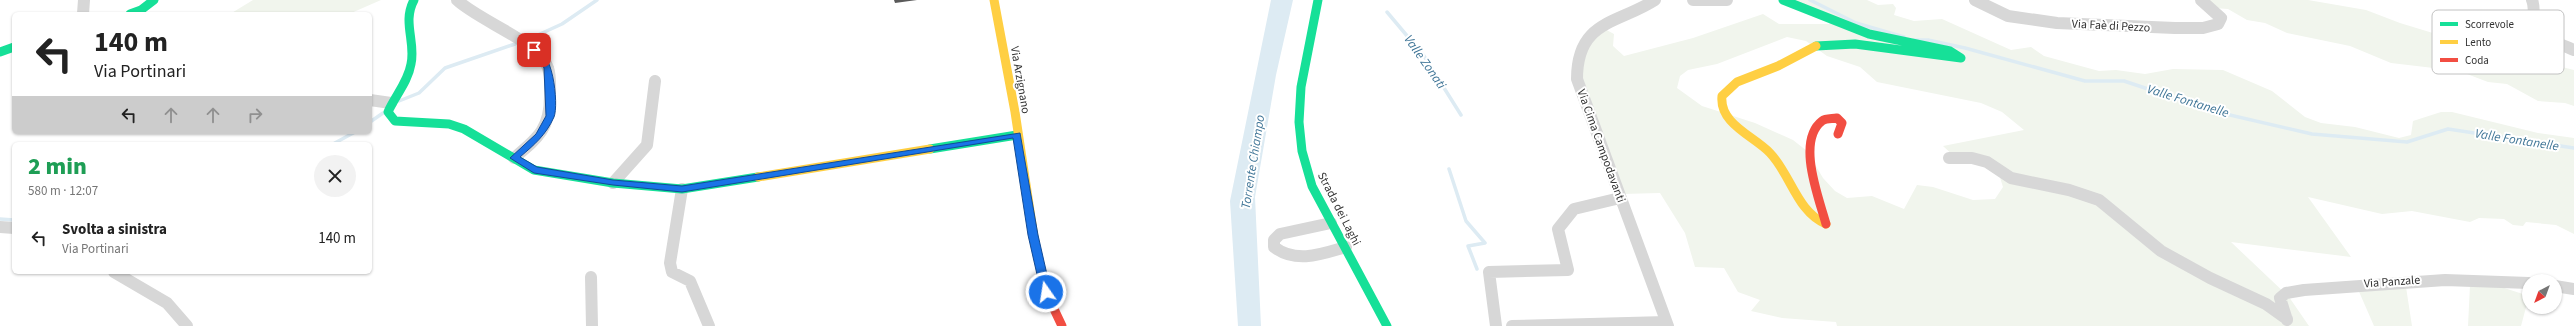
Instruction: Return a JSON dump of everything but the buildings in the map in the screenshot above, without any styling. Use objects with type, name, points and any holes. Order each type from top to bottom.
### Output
[{"type":"street","points":[[82,12],[84,0]]},
{"type":"street","points":[[136,12],[141,10],[154,0]]},
{"type":"street","points":[[414,0],[406,13],[412,58],[404,86],[391,103],[388,112],[395,121],[454,126],[464,129],[534,170],[613,182],[682,189],[1017,135]]},
{"type":"street","points":[[457,0],[485,23],[528,44],[541,55],[548,68],[550,116],[540,136],[514,158]]},
{"type":"street","name":"Via Arzignano","points":[[994,0],[1033,235],[1046,292],[1062,326]]},
{"type":"street","name":"Strada dei Laghi","points":[[1318,0],[1302,83],[1300,138],[1312,186],[1387,326]]},
{"type":"street","name":"Via Cima Campodavanti","points":[[1655,0],[1615,18],[1591,34],[1575,63],[1576,79],[1667,324]]},
{"type":"street","points":[[1693,0],[1726,0]]},
{"type":"street","points":[[1783,0],[1868,34],[1950,51],[1961,58],[1956,59],[1855,44],[1817,45],[1777,66],[1750,75],[1729,86],[1722,95],[1721,104],[1725,115],[1771,154],[1809,213],[1815,221],[1822,224],[1826,224],[1812,171],[1809,143],[1816,127],[1831,118],[1837,118],[1842,123],[1838,134]]},
{"type":"street","name":"Via Faè di Pezzo","points":[[1975,0],[2008,16],[2057,23],[2175,28],[2203,28],[2218,24],[2221,18],[2201,0]]},
{"type":"street","points":[[2532,0],[2534,10]]},
{"type":"street","points":[[2564,44],[2574,50]]},
{"type":"street","points":[[0,52],[12,48]]},
{"type":"street","points":[[613,182],[647,145],[655,81]]},
{"type":"street","points":[[372,100],[391,103]]},
{"type":"street","points":[[1949,158],[1972,158],[1987,162],[2011,178],[2069,190],[2099,200],[2161,251],[2210,278],[2266,304],[2288,322]]},
{"type":"street","points":[[682,189],[670,263],[672,272],[690,281],[709,326]]},
{"type":"street","points":[[1496,326],[1489,272],[1568,270],[1566,253],[1558,229],[1574,209],[1620,198]]},
{"type":"street","points":[[1331,223],[1280,234],[1274,240],[1274,247],[1281,254],[1295,257],[1346,247]]},
{"type":"street","points":[[0,227],[12,228]]},
{"type":"street","points":[[117,274],[167,303],[187,326]]},
{"type":"street","points":[[591,277],[592,326]]},
{"type":"street","name":"Via Panzale","points":[[2288,322],[2280,298],[2286,292],[2438,278],[2522,282]]},
{"type":"street","points":[[2562,287],[2574,289]]},
{"type":"street","points":[[1512,326],[1667,324]]},
{"type":"shaded area","points":[[253,0],[381,0],[354,12],[233,12]]},
{"type":"shaded area","points":[[1791,0],[1867,0],[1878,5],[1893,4],[1896,8],[1894,15],[1914,21],[1942,19],[2011,50],[2031,47],[2044,56],[2099,71],[2116,70],[2145,74],[2173,69],[2223,70],[2272,91],[2305,117],[2321,123],[2355,127],[2399,138],[2411,135],[2413,121],[2441,112],[2452,112],[2538,133],[2574,138],[2574,234],[2556,225],[2526,222],[2523,226],[2513,225],[2504,219],[2479,218],[2470,222],[2412,211],[2382,214],[2308,197],[2351,257],[2231,242],[2289,297],[2309,326],[1837,326],[1836,322],[1782,318],[1751,311],[1760,300],[1738,292],[1724,268],[1695,267],[1685,233],[1660,193],[1622,194],[1578,78],[1591,38],[1601,27],[1614,34],[1613,46],[1624,56],[1693,38],[1763,14],[1779,24],[1829,24],[1833,20]],"holes":[[[1787,37],[1806,41],[1827,56],[1860,67],[1877,82],[1981,103],[2002,112],[2024,130],[1943,146],[1955,157],[1997,168],[2003,187],[1995,199],[1973,200],[1933,187],[1917,185],[1904,209],[1872,196],[1847,198],[1835,191],[1823,178],[1807,151],[1793,140],[1755,123],[1702,106],[1677,88],[1680,76],[1688,70],[1717,64]]]},
{"type":"shaded area","points":[[2198,0],[2308,0],[2366,10],[2432,33],[2432,68],[2391,63],[2350,46],[2287,33],[2265,23],[2247,20],[2228,9],[2213,8]]},
{"type":"shaded area","points":[[2564,67],[2574,70],[2574,106],[2565,103],[2538,101],[2507,84],[2488,82],[2467,74],[2564,74]]},
{"type":"shaded area","points":[[2492,284],[2522,294],[2522,314],[2524,314],[2521,326],[2468,326],[2470,285]]},
{"type":"shaded area","points":[[2357,287],[2406,287],[2412,326],[2374,326]]},
{"type":"water","name":"Torrente Chiampo","points":[[1271,0],[1293,0],[1276,75],[1255,197],[1261,326],[1238,326],[1230,201]]},
{"type":"waterway","points":[[529,39],[562,24],[597,0]]},
{"type":"waterway","name":"Valle Fontanelle","points":[[1810,0],[1856,23],[1904,37]]},
{"type":"waterway","name":"Valle Zonati","points":[[1387,12],[1424,56],[1461,115]]},
{"type":"waterway","name":"Valle Fontanelle","points":[[1913,40],[1928,40],[1965,48],[2085,81],[2124,81],[2217,112],[2312,134],[2407,142],[2448,129],[2574,148]]},
{"type":"waterway","points":[[399,101],[419,93],[445,68],[515,44]]},
{"type":"waterway","points":[[372,121],[383,113]]},
{"type":"waterway","points":[[337,142],[351,134]]},
{"type":"waterway","name":"Valle Zonati","points":[[1449,169],[1466,221],[1485,243],[1468,246],[1477,269]]},
{"type":"waterway","points":[[0,219],[12,220]]},
{"type":"traffic: fast","points":[[136,12],[141,10],[154,0]]},
{"type":"traffic: fast","points":[[414,0],[408,14],[408,28],[412,50],[411,65],[406,79],[388,112],[395,121],[449,124],[464,129],[534,170],[613,183],[682,189],[758,177]]},
{"type":"traffic: fast","points":[[1318,0],[1301,87],[1299,122],[1302,151],[1312,186],[1387,326]]},
{"type":"traffic: fast","points":[[1783,0],[1869,34],[1950,51],[1961,58],[1855,44],[1816,46]]},
{"type":"traffic: fast","points":[[0,52],[12,48]]},
{"type":"traffic: fast","points":[[930,149],[1017,135]]},
{"type":"traffic: slow","points":[[994,0],[1015,112],[1035,244]]},
{"type":"traffic: slow","points":[[1816,46],[1778,66],[1748,77],[1727,88],[1722,96],[1721,105],[1726,115],[1741,130],[1765,148],[1776,160],[1802,203],[1814,219],[1826,224]]},
{"type":"traffic: slow","points":[[758,177],[930,149]]},
{"type":"traffic: jam","points":[[1826,224],[1812,170],[1810,155],[1811,141],[1814,129],[1825,119],[1837,118],[1842,123],[1838,134]]},
{"type":"traffic: jam","points":[[1035,244],[1046,292],[1062,326]]},
{"type":"route","points":[[534,50],[541,55],[548,68],[550,116],[540,136],[514,158],[534,170],[613,182],[682,189],[1017,135],[1033,235],[1046,292]]}]
